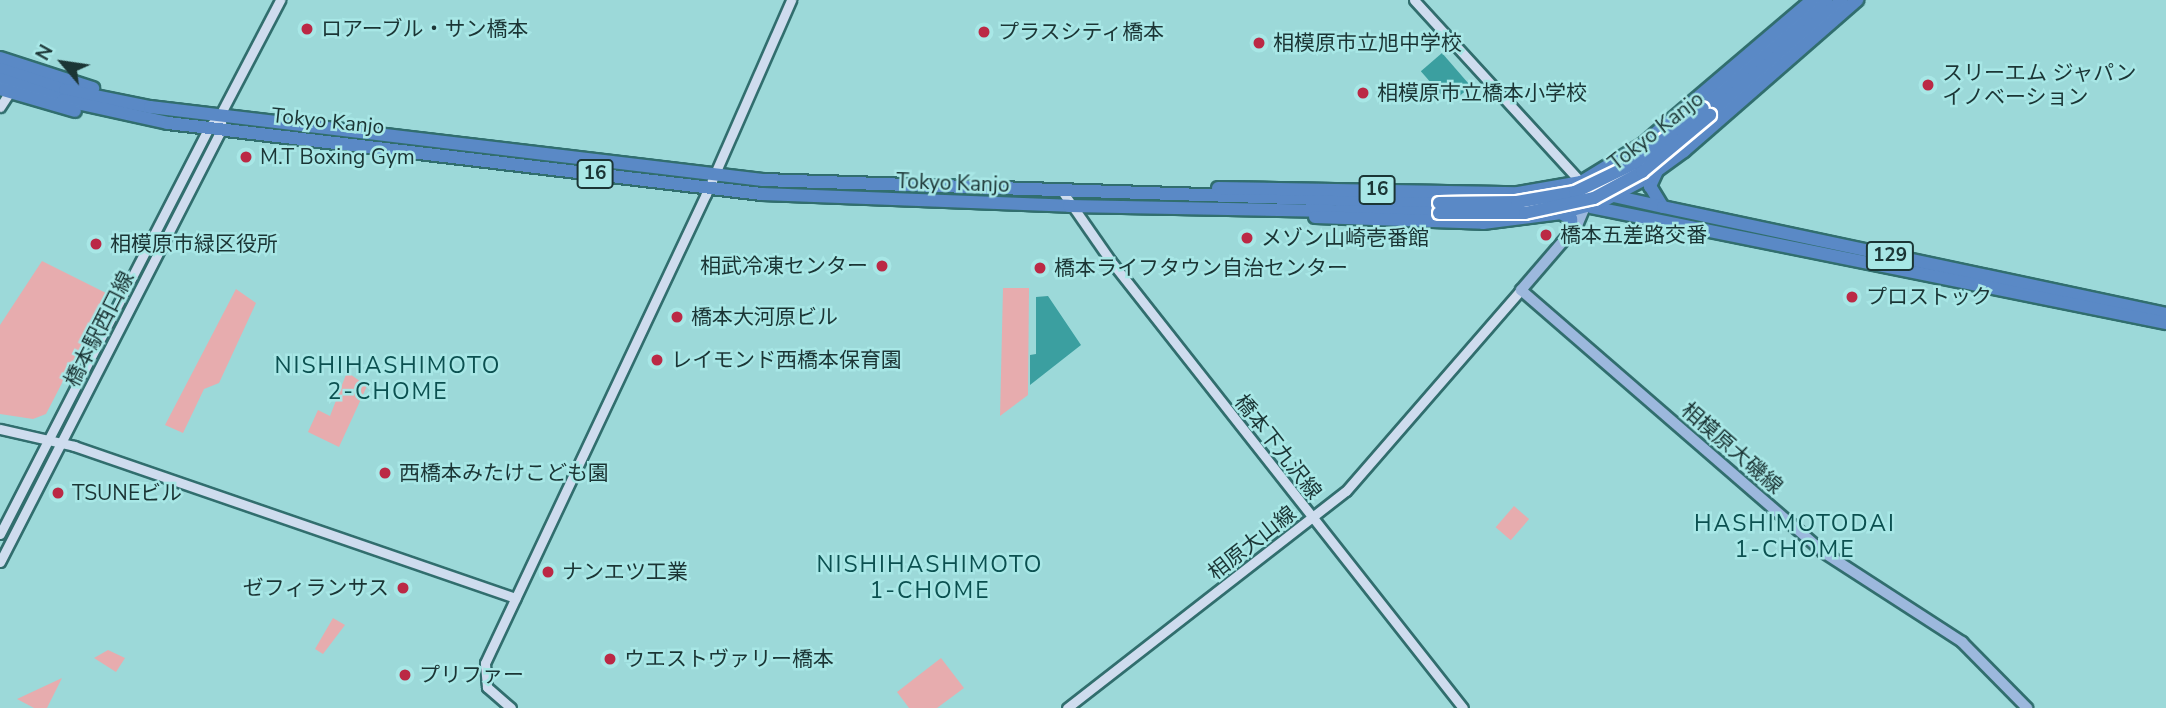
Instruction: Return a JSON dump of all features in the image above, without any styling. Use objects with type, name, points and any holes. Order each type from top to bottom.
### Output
[{"type":"highway","name":"16","points":[[1173,193],[1250,186],[1518,192],[1581,182],[1643,144],[1812,0]]},
{"type":"highway","name":"Tokyo Kanjo","points":[[0,79],[134,116],[209,127],[221,122],[715,176],[828,184],[1173,193],[1525,213],[1594,198],[1643,172],[1826,0]]},
{"type":"highway","name":"Tokyo Kanjo","points":[[1707,112],[1842,0]]},
{"type":"highway","points":[[1199,209],[1446,223],[1562,213],[1601,202],[1657,171],[1857,0]]},
{"type":"highway","name":"16","points":[[0,58],[106,92],[114,100]]},
{"type":"highway","name":"Tokyo Kanjo","points":[[0,69],[114,100],[221,122],[709,188],[1069,206],[1199,209],[1439,208]]},
{"type":"highway","name":"16","points":[[5,91],[76,111],[134,116]]},
{"type":"highway","points":[[1657,171],[1650,186],[1663,207]]},
{"type":"highway","name":"129","points":[[1581,182],[1615,196],[1663,207],[2166,314]]},
{"type":"highway","points":[[1581,182],[1601,202],[1619,211]]},
{"type":"highway","name":"129","points":[[1588,206],[2166,323]]},
{"type":"highway","points":[[1562,213],[1571,219],[1572,232]]},
{"type":"main road","points":[[1521,290],[1572,232],[1588,206],[1581,182]]},
{"type":"main road","name":"相模原大磯線","points":[[1521,290],[1823,552],[1962,642],[2027,708]]},
{"type":"street","name":"橋本駅西口線","points":[[0,562],[280,0]]},
{"type":"street","points":[[511,708],[490,692],[483,673],[715,176],[792,0]]},
{"type":"street","points":[[1414,0],[1581,182]]},
{"type":"street","points":[[0,107],[5,91]]},
{"type":"street","name":"橋本駅西口線","points":[[0,534],[209,127]]},
{"type":"street","name":"橋本下九沢線","points":[[1062,191],[1069,206],[1463,708]]},
{"type":"street","name":"相原大山線","points":[[1067,708],[1312,519],[1352,484],[1521,290]]},
{"type":"street","points":[[0,429],[60,442],[516,598]]},
{"type":"shaded area","points":[[42,261],[108,294],[46,414],[33,419],[0,414],[0,325]]},
{"type":"shaded area","points":[[1003,288],[1029,288],[1028,395],[1000,416]]},
{"type":"shaded area","points":[[236,289],[256,303],[219,383],[204,389],[183,433],[165,425]]},
{"type":"shaded area","points":[[347,372],[367,386],[339,447],[308,432],[318,410],[330,416]]},
{"type":"shaded area","points":[[1514,506],[1529,519],[1511,540],[1496,527]]},
{"type":"shaded area","points":[[333,618],[345,625],[323,654],[315,649]]},
{"type":"shaded area","points":[[108,650],[125,658],[116,672],[94,658]]},
{"type":"shaded area","points":[[941,658],[964,688],[937,708],[909,708],[897,692]]},
{"type":"shaded area","points":[[62,678],[47,708],[34,708],[17,699]]},
{"type":"water","points":[[1442,53],[1471,86],[1450,105],[1421,71]]},
{"type":"water","points":[[1048,296],[1081,345],[1030,385],[1030,355],[1036,354],[1036,297]]},
{"type":"place","name":"ロアーブル・サン橋本","points":[[307,29]]},
{"type":"place","name":"プラスシティ橋本","points":[[984,32]]},
{"type":"place","name":"相模原市立旭中学校","points":[[1259,43]]},
{"type":"place","name":"スリーエム ジャパン イノベーション","points":[[1928,85]]},
{"type":"place","name":"相模原市立橋本小学校","points":[[1363,93]]},
{"type":"place","name":"M.T Boxing Gym","points":[[246,157]]},
{"type":"place","name":"橋本五差路交番","points":[[1546,235]]},
{"type":"place","name":"メゾン山崎壱番館","points":[[1247,238]]},
{"type":"place","name":"相模原市緑区役所","points":[[96,244]]},
{"type":"place","name":"相武冷凍センター","points":[[882,266]]},
{"type":"place","name":"橋本ライフタウン自治センター","points":[[1040,268]]},
{"type":"place","name":"プロストック","points":[[1852,297]]},
{"type":"place","name":"橋本大河原ビル","points":[[677,317]]},
{"type":"place","name":"レイモンド西橋本保育園","points":[[657,360]]},
{"type":"place","name":"西橋本みたけこども園","points":[[385,473]]},
{"type":"place","name":"TSUNEビル","points":[[58,493]]},
{"type":"place","name":"ナンエツ工業","points":[[548,572]]},
{"type":"place","name":"ゼフィランサス","points":[[403,588]]},
{"type":"place","name":"ウエストヴァリー橋本","points":[[610,659]]},
{"type":"place","name":"プリファー","points":[[405,675]]},
{"type":"district","name":"NISHIHASHIMOTO 2-CHOME","points":[[388,379]]},
{"type":"district","name":"HASHIMOTODAI 1-CHOME","points":[[1795,537]]},
{"type":"district","name":"NISHIHASHIMOTO 1-CHOME","points":[[930,578]]}]
